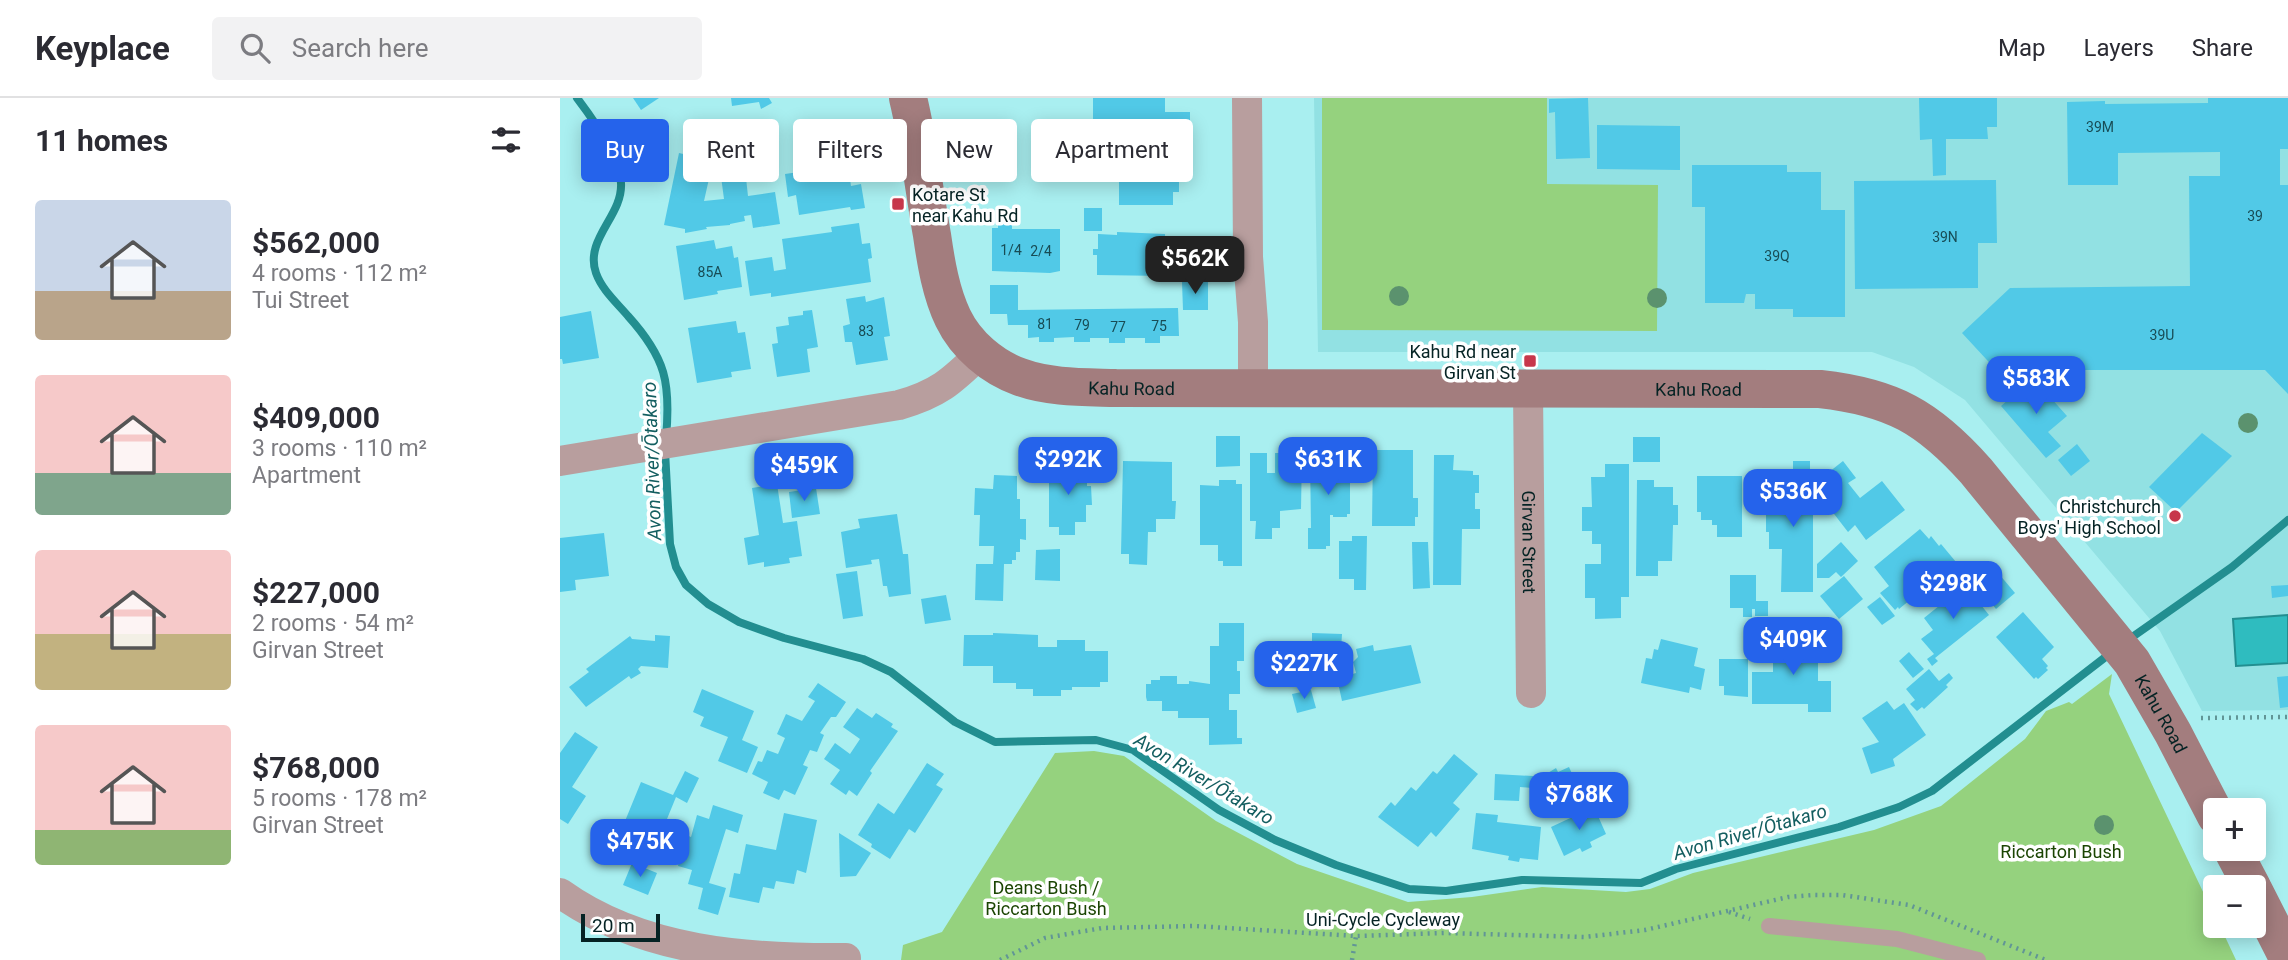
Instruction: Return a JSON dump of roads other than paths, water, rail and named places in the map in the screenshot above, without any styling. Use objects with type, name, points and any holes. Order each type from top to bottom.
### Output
[{"type":"main road","name":"Kahu Road","points":[[908,98],[936,262],[953,318],[980,354],[1020,377],[1043,383],[1116,388],[1820,389],[1848,392],[1884,401],[1917,417],[1950,442],[2132,662],[2207,798]]},
{"type":"main road","points":[[2266,915],[2288,958]]},
{"type":"street","points":[[1247,98],[1248,257],[1254,388]]},
{"type":"street","points":[[560,461],[899,405],[941,390],[980,354]]},
{"type":"street","name":"Girvan Street","points":[[1528,390],[1531,693]]},
{"type":"street","points":[[560,893],[595,914],[631,930],[696,949],[774,958],[846,958]]},
{"type":"lane","points":[[1769,926],[1897,939],[1978,960]]},
{"type":"waterway","name":"Avon River/Ōtakaro","points":[[577,98],[611,150],[621,183],[616,206],[595,249],[596,273],[606,291],[641,331],[658,359],[668,402],[666,438]]},
{"type":"waterway","name":"Avon River/Ōtakaro","points":[[665,451],[670,544],[676,567],[686,585],[708,604],[739,622],[784,638],[863,659],[891,672],[955,722],[995,742],[1096,740],[1133,750],[1219,810],[1275,840],[1336,865],[1409,889],[1446,891],[1522,880],[1641,883],[1676,869],[1839,827],[1899,807],[1932,791],[2112,652]]},
{"type":"waterway","name":"Avon River/Ōtakaro","points":[[2128,640],[2232,567],[2288,520]]},
{"type":"place","name":"Kotare St near Kahu Rd","points":[[898,204]]},
{"type":"place","name":"Kahu Rd near Girvan St","points":[[1530,361]]},
{"type":"place","name":"Christchurch Boys' High School","points":[[2175,516]]},
{"type":"park label","name":"Riccarton Bush","points":[[2061,851]]},
{"type":"park label","name":"Deans Bush / Riccarton Bush","points":[[1046,897]]}]
